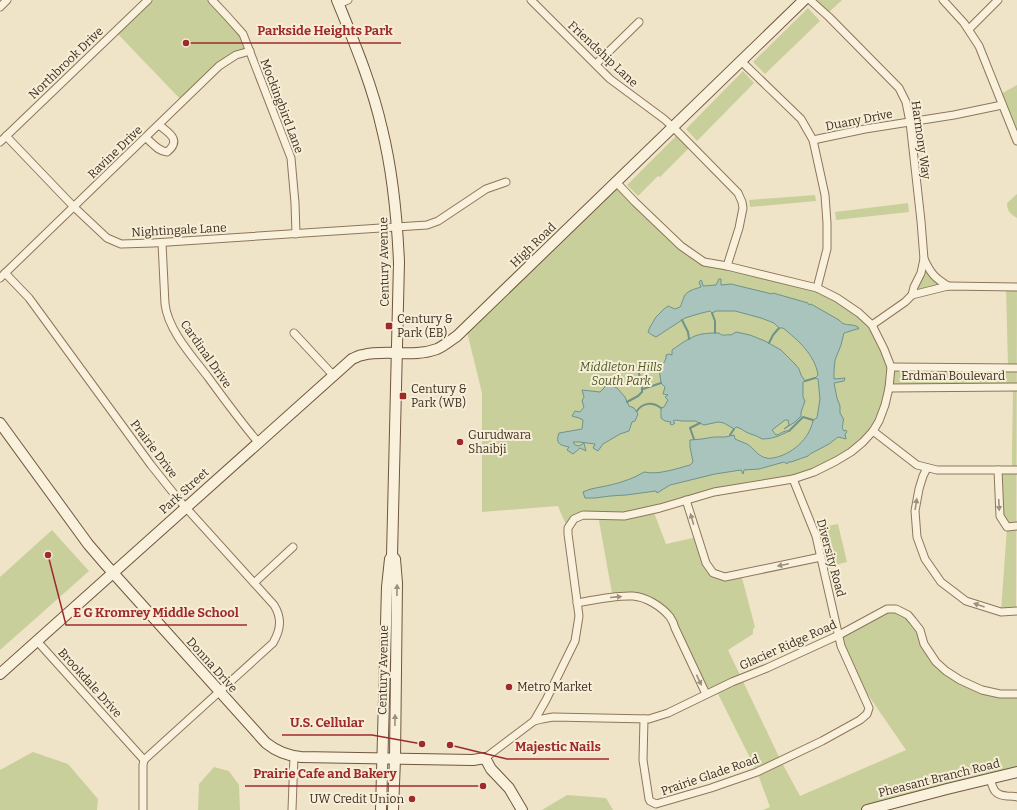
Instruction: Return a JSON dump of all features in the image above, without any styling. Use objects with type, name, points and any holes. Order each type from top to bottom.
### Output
[{"type":"street","points":[[0,7],[7,0]]},
{"type":"street","name":"Northbrook Drive","points":[[0,142],[148,0]]},
{"type":"street","name":"Mockingbird Lane","points":[[212,0],[241,32],[250,51],[291,158],[296,234]]},
{"type":"street","points":[[338,2],[348,0]]},
{"type":"street","name":"Friendship Lane","points":[[531,0],[610,79],[673,127]]},
{"type":"street","name":"High Road","points":[[397,352],[416,353],[437,349],[457,336],[804,0]]},
{"type":"street","name":"Harmony Way","points":[[810,0],[829,17],[899,88],[906,102],[910,122],[924,259],[921,273],[912,295]]},
{"type":"street","points":[[943,0],[969,29],[979,46],[1017,141]]},
{"type":"street","points":[[969,29],[998,0]]},
{"type":"street","name":"Century Avenue","points":[[338,2],[366,73],[382,129],[391,172],[399,262],[392,556],[390,559],[387,587],[381,810]]},
{"type":"street","points":[[596,64],[639,22]]},
{"type":"street","name":"Ravine Drive","points":[[2,275],[146,138],[219,66],[236,55],[250,51]]},
{"type":"street","points":[[741,61],[801,119],[813,140],[825,195],[828,223],[827,249],[817,288]]},
{"type":"street","name":"Duany Drive","points":[[813,140],[865,129],[954,115],[1002,105]]},
{"type":"street","points":[[146,138],[158,149],[167,152],[173,146],[174,139],[172,135],[159,125]]},
{"type":"street","points":[[673,127],[738,193],[742,202],[743,208],[739,228],[727,266]]},
{"type":"street","name":"Nightingale Lane","points":[[6,136],[105,237],[121,244],[162,243],[427,225],[438,221],[486,189],[506,182]]},
{"type":"street","points":[[522,810],[509,788],[491,769],[485,758],[534,721],[575,641],[579,616],[568,534],[568,528],[574,520],[583,515],[624,516],[660,508],[714,492],[793,480],[814,472],[836,461],[863,442],[873,431],[886,405],[889,388],[891,367],[884,349],[872,325],[859,313],[837,298],[817,288],[727,266],[704,262],[681,246],[616,182]]},
{"type":"street","name":"Cardinal Drive","points":[[162,243],[165,309],[171,324],[184,344],[258,442]]},
{"type":"street","points":[[924,259],[930,272],[938,280],[948,286]]},
{"type":"street","name":"Prairie Drive","points":[[2,275],[29,298],[152,465],[186,507],[274,605],[280,620],[277,637],[270,646],[219,692]]},
{"type":"street","points":[[872,325],[905,302],[912,295],[948,286],[1017,287]]},
{"type":"street","points":[[294,333],[333,375]]},
{"type":"street","name":"Park Street","points":[[0,674],[352,359],[372,353],[397,352]]},
{"type":"street","name":"Erdman Boulevard","points":[[891,367],[1017,368]]},
{"type":"street","name":"Erdman Boulevard","points":[[889,388],[1017,387]]},
{"type":"street","name":"Donna Drive","points":[[0,423],[88,544],[112,573],[266,744],[279,751],[294,756],[473,760],[485,758]]},
{"type":"street","points":[[873,431],[917,465],[927,468],[937,470],[1017,470]]},
{"type":"street","points":[[927,468],[918,489],[915,511],[917,537],[924,557],[941,582],[966,601],[1002,612],[1017,611]]},
{"type":"street","points":[[998,470],[1000,516],[1007,527],[1017,526]]},
{"type":"street","name":"Diversity Road","points":[[793,480],[816,536],[841,646],[869,708],[868,711]]},
{"type":"street","points":[[686,500],[706,564],[713,573],[725,577],[821,557]]},
{"type":"street","points":[[254,583],[293,547]]},
{"type":"street","name":"Century Avenue","points":[[392,556],[395,559],[397,583],[393,810]]},
{"type":"street","points":[[577,603],[633,596],[653,602],[664,611],[676,628],[706,694]]},
{"type":"street","name":"Glacier Ridge Road","points":[[534,721],[553,717],[649,720],[668,713],[732,682],[767,668],[839,635],[887,610],[896,609],[908,615],[913,621],[920,630],[924,644],[936,662],[946,671],[960,680],[982,690],[1000,694],[1017,694]]},
{"type":"street","name":"Brookdale Drive","points":[[37,641],[144,760]]},
{"type":"street","points":[[143,810],[144,760],[219,692]]},
{"type":"street","name":"Prairie Glade Road","points":[[644,719],[643,760],[649,799],[656,804],[758,772],[822,742],[860,720],[867,714],[868,711]]},
{"type":"street","points":[[292,810],[294,756]]},
{"type":"street","name":"Pheasant Branch Road","points":[[867,810],[1017,772]]},
{"type":"street","points":[[990,778],[993,787],[998,794],[1002,796],[1017,797]]},
{"type":"green space","points":[[148,0],[212,0],[241,32],[250,51],[236,55],[183,102],[115,31]]},
{"type":"green space","points":[[810,0],[842,0],[826,15]]},
{"type":"green space","points":[[808,8],[820,21],[765,74],[753,62]]},
{"type":"green space","points":[[743,71],[754,83],[697,141],[686,129]]},
{"type":"green space","points":[[1017,85],[1017,141],[999,95]]},
{"type":"green space","points":[[676,136],[689,148],[660,177],[658,176],[638,196],[627,185]]},
{"type":"green space","name":"Middleton Hills South Park","points":[[616,182],[635,202],[704,262],[817,288],[872,325],[891,367],[1008,368],[1006,287],[1017,287],[1016,611],[1001,612],[1007,527],[1000,516],[998,470],[1012,470],[1013,387],[889,388],[885,405],[863,442],[814,472],[714,492],[653,510],[666,544],[697,537],[713,573],[741,574],[755,627],[753,629],[753,634],[728,650],[781,761],[800,796],[906,750],[853,673],[839,635],[887,609],[908,615],[936,662],[982,690],[1017,694],[1017,772],[867,810],[763,810],[770,807],[757,772],[718,694],[706,686],[675,622],[655,600],[636,593],[612,593],[599,521],[600,516],[583,515],[568,528],[558,506],[482,512],[482,393],[466,328]]},
{"type":"green space","points":[[1017,194],[1017,218],[1009,212],[1007,203]]},
{"type":"green space","points":[[815,195],[816,201],[750,207],[749,200]]},
{"type":"green space","points":[[908,203],[909,212],[836,220],[835,212]]},
{"type":"green space","points":[[924,259],[948,286],[912,295]]},
{"type":"green space","points":[[838,524],[847,562],[831,566],[822,527]]},
{"type":"green space","points":[[52,530],[89,571],[0,650],[0,577]]},
{"type":"green space","points":[[33,752],[68,764],[98,799],[97,810],[0,810],[0,770]]},
{"type":"green space","points":[[214,767],[229,771],[239,785],[240,810],[198,810],[199,784]]},
{"type":"green space","points":[[567,795],[606,798],[613,810],[542,810]]},
{"type":"water","points":[[719,279],[721,279],[721,285],[731,284],[773,293],[808,303],[809,305],[811,304],[845,324],[858,327],[859,329],[844,333],[835,360],[834,379],[845,378],[844,381],[834,383],[840,406],[840,413],[844,420],[842,427],[844,431],[846,430],[847,432],[845,434],[846,439],[838,437],[808,456],[788,462],[787,464],[784,462],[759,469],[744,470],[743,474],[741,470],[715,474],[670,485],[657,493],[656,491],[585,498],[583,492],[585,491],[612,485],[644,472],[661,472],[690,465],[693,462],[690,440],[734,435],[735,439],[747,444],[761,456],[773,458],[793,450],[808,434],[813,420],[817,418],[820,399],[818,379],[815,378],[818,375],[813,361],[805,348],[783,328],[779,328],[774,323],[761,318],[735,311],[716,311],[712,313],[710,311],[685,318],[656,337],[648,332],[656,317],[664,309],[668,306],[675,309],[680,307],[687,293],[701,287],[699,282],[701,280],[703,286],[716,285]]},
{"type":"water","points":[[736,332],[750,335],[765,341],[781,350],[799,369],[805,381],[803,382],[803,397],[805,401],[801,416],[784,429],[789,425],[788,420],[785,420],[772,430],[776,435],[789,431],[776,437],[762,439],[737,427],[734,429],[724,423],[718,422],[704,425],[695,421],[676,420],[673,421],[675,423],[672,425],[670,424],[671,422],[665,421],[661,418],[661,408],[664,407],[668,400],[665,397],[668,395],[663,394],[665,387],[661,383],[659,368],[665,361],[666,355],[672,355],[672,350],[697,335],[719,333],[723,335],[731,335]]},
{"type":"water","points":[[606,383],[617,388],[625,397],[629,406],[634,408],[638,414],[635,421],[632,422],[629,431],[620,434],[603,444],[598,451],[593,448],[595,444],[580,442],[573,442],[575,445],[579,446],[584,443],[586,451],[580,448],[573,454],[567,450],[569,447],[563,446],[558,442],[559,433],[582,429],[583,420],[572,416],[575,411],[580,412],[584,407],[582,401],[584,397],[582,390],[600,392],[605,387]]},
{"type":"waterway","points":[[712,313],[715,321],[715,333]]},
{"type":"waterway","points":[[682,320],[688,332],[689,339]]},
{"type":"waterway","points":[[769,343],[779,328]]},
{"type":"waterway","points":[[627,402],[642,392],[642,385],[638,370],[652,371],[659,368]]},
{"type":"waterway","points":[[805,381],[815,378]]},
{"type":"waterway","points":[[643,389],[661,383]]},
{"type":"waterway","points":[[637,411],[642,406],[648,404],[661,408]]},
{"type":"waterway","points":[[789,431],[803,417],[813,420]]},
{"type":"waterway","points":[[694,439],[690,428],[700,423]]},
{"type":"waterway","points":[[730,435],[734,429]]},
{"type":"place","name":"Parkside Heights Park","points":[[186,43]]},
{"type":"place","name":"Century & Park (EB)","points":[[389,326]]},
{"type":"place","name":"Century & Park (WB)","points":[[403,396]]},
{"type":"place","name":"Gurudwara Shaibji","points":[[460,442]]},
{"type":"place","name":"E G Kromrey Middle School","points":[[48,555]]},
{"type":"place","name":"Metro Market","points":[[509,687]]},
{"type":"place","name":"U.S. Cellular","points":[[422,744]]},
{"type":"place","name":"Majestic Nails","points":[[450,745]]},
{"type":"place","name":"Prairie Cafe and Bakery","points":[[483,786]]},
{"type":"place","name":"UW Credit Union","points":[[412,799]]}]
